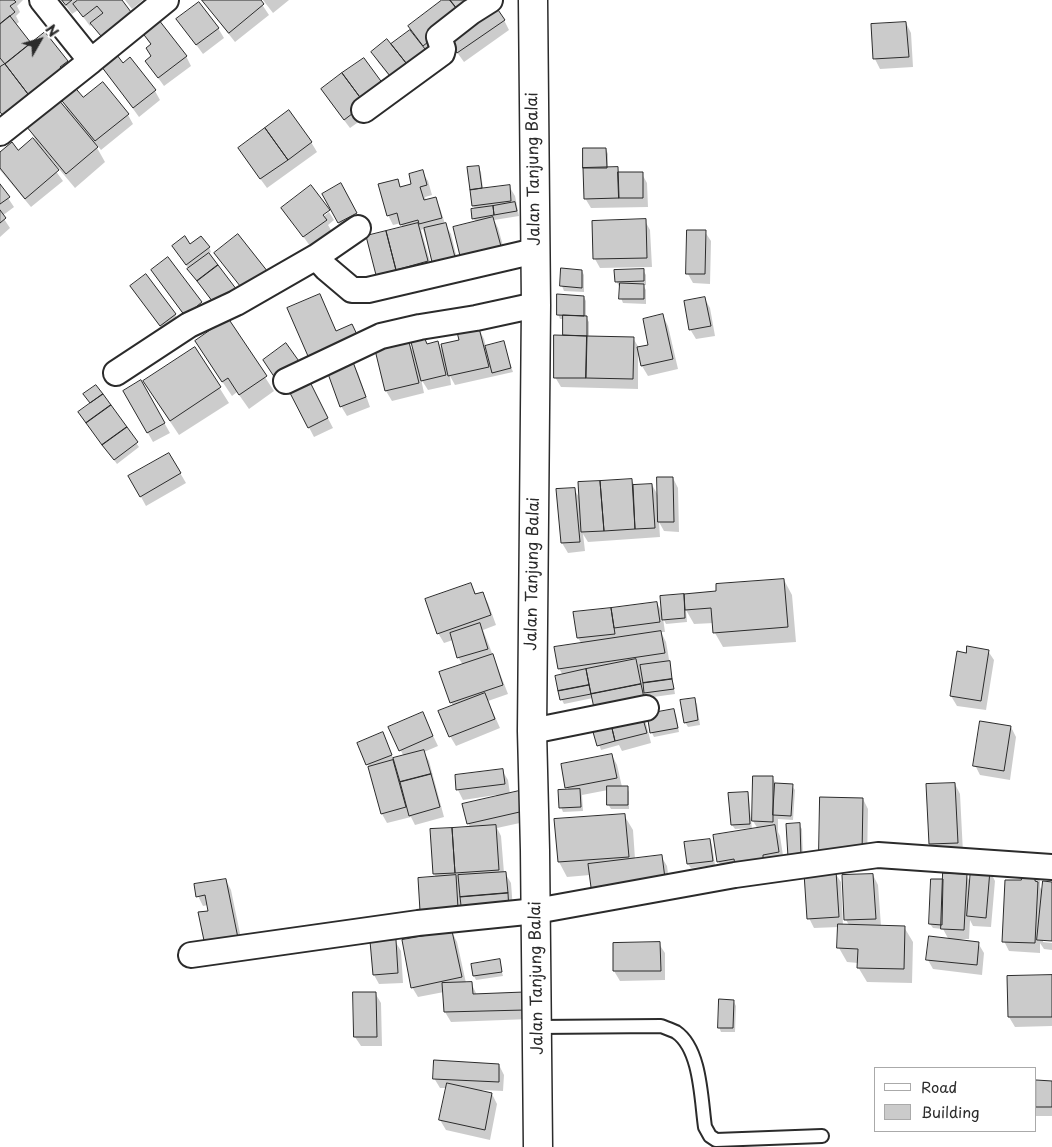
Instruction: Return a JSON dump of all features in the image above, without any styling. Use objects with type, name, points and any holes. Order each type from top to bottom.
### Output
[{"type":"street","points":[[42,0],[91,61]]},
{"type":"street","points":[[0,133],[166,0]]},
{"type":"street","points":[[364,110],[442,53],[443,49],[439,37],[490,0]]},
{"type":"street","name":"Jalan Tanjung Balai","points":[[533,0],[536,306],[532,731],[538,1147]]},
{"type":"street","points":[[116,372],[189,325],[236,303],[316,257],[358,228]]},
{"type":"street","points":[[316,257],[352,290],[368,290],[535,251]]},
{"type":"street","points":[[286,381],[381,336],[536,306]]},
{"type":"street","points":[[532,731],[646,708]]},
{"type":"street","points":[[191,955],[418,923],[536,911],[735,875],[878,856],[1052,867]]},
{"type":"lane","points":[[537,1027],[661,1026],[676,1032],[686,1042],[695,1060],[705,1127],[710,1136],[716,1140],[822,1136]]},
{"type":"building","points":[[0,0],[14,0],[16,2],[10,6],[15,12],[0,24]]},
{"type":"building","points":[[62,0],[72,0],[66,5]]},
{"type":"building","points":[[78,0],[122,0],[131,12],[101,36],[90,23],[103,13],[97,6],[83,17],[73,4]]},
{"type":"building","points":[[202,0],[261,0],[264,4],[229,33]]},
{"type":"building","points":[[442,0],[450,0],[462,15],[423,46],[408,26]]},
{"type":"building","points":[[450,0],[483,0],[462,15]]},
{"type":"building","points":[[492,1],[505,20],[457,53],[444,34]]},
{"type":"building","points":[[199,2],[219,28],[196,45],[176,19]]},
{"type":"building","points":[[155,15],[187,56],[158,78],[145,61],[151,56],[146,48],[151,44],[138,27]]},
{"type":"building","points":[[10,16],[31,43],[5,64],[0,58],[0,24]]},
{"type":"building","points":[[906,22],[909,57],[873,59],[871,24]]},
{"type":"building","points":[[410,30],[429,54],[410,68],[391,44]]},
{"type":"building","points":[[45,32],[68,61],[60,67],[64,72],[31,98],[5,64]]},
{"type":"building","points":[[387,39],[410,68],[394,81],[371,52]]},
{"type":"building","points":[[114,51],[123,63],[130,57],[156,90],[133,108],[98,62]]},
{"type":"building","points":[[364,58],[386,88],[365,104],[342,73]]},
{"type":"building","points":[[5,64],[31,98],[5,118],[0,112],[0,67]]},
{"type":"building","points":[[342,73],[365,104],[344,120],[321,89]]},
{"type":"building","points":[[103,82],[129,114],[95,141],[58,96],[72,84],[83,97]]},
{"type":"building","points":[[58,99],[98,147],[66,174],[26,126]]},
{"type":"building","points":[[289,110],[312,142],[288,160],[265,128]]},
{"type":"building","points":[[265,128],[288,160],[260,179],[238,148]]},
{"type":"building","points":[[33,138],[59,170],[25,199],[0,168],[0,152],[12,142],[18,150]]},
{"type":"building","points":[[583,148],[606,148],[607,168],[583,168]]},
{"type":"building","points":[[479,166],[482,188],[470,190],[467,167]]},
{"type":"building","points":[[618,167],[619,198],[584,199],[583,168]]},
{"type":"building","points":[[423,170],[427,185],[420,187],[424,200],[436,197],[442,218],[419,224],[418,220],[400,225],[397,213],[387,216],[378,184],[398,179],[400,187],[411,184],[409,174]]},
{"type":"building","points":[[618,172],[643,172],[643,198],[619,198]]},
{"type":"building","points":[[341,183],[357,213],[338,223],[322,194]]},
{"type":"building","points":[[0,184],[10,197],[0,204]]},
{"type":"building","points":[[311,185],[330,210],[323,215],[327,220],[303,237],[281,208]]},
{"type":"building","points":[[510,185],[511,201],[472,206],[470,190]]},
{"type":"building","points":[[515,202],[517,211],[494,215],[493,206]]},
{"type":"building","points":[[493,206],[494,215],[472,219],[471,209]]},
{"type":"building","points":[[0,210],[6,218],[0,223]]},
{"type":"building","points":[[493,217],[502,250],[461,260],[453,227]]},
{"type":"building","points":[[646,219],[647,258],[593,259],[592,221]]},
{"type":"building","points":[[418,223],[428,261],[396,270],[386,231]]},
{"type":"building","points":[[446,223],[455,257],[432,262],[424,228]]},
{"type":"building","points":[[687,230],[706,230],[705,274],[686,274]]},
{"type":"building","points":[[386,231],[396,270],[376,275],[366,236]]},
{"type":"building","points":[[238,234],[268,272],[244,291],[214,253]]},
{"type":"building","points":[[185,236],[190,244],[201,236],[210,247],[186,265],[172,246]]},
{"type":"building","points":[[209,253],[218,265],[197,281],[187,269]]},
{"type":"building","points":[[168,257],[202,302],[185,316],[151,270]]},
{"type":"building","points":[[218,265],[240,294],[219,310],[197,281]]},
{"type":"building","points":[[561,268],[582,270],[582,288],[560,286]]},
{"type":"building","points":[[644,269],[644,281],[615,282],[614,270]]},
{"type":"building","points":[[146,274],[176,314],[160,326],[130,286]]},
{"type":"building","points":[[620,283],[644,284],[644,299],[619,299]]},
{"type":"building","points":[[320,294],[336,331],[352,324],[360,341],[311,363],[287,308]]},
{"type":"building","points":[[557,294],[584,296],[584,316],[557,315]]},
{"type":"building","points":[[705,297],[711,326],[689,330],[684,301]]},
{"type":"building","points":[[663,314],[673,359],[641,366],[637,347],[648,345],[643,319]]},
{"type":"building","points":[[563,315],[587,316],[587,336],[563,335]]},
{"type":"building","points":[[228,318],[267,376],[239,395],[228,378],[222,382],[195,341]]},
{"type":"building","points":[[479,328],[489,367],[448,376],[441,344],[459,340],[457,332]]},
{"type":"building","points":[[554,335],[587,336],[586,378],[554,378]]},
{"type":"building","points":[[587,336],[634,337],[633,379],[586,378]]},
{"type":"building","points":[[425,339],[427,344],[438,341],[446,375],[421,381],[411,342]]},
{"type":"building","points":[[504,341],[511,368],[492,373],[485,346]]},
{"type":"building","points":[[409,342],[419,383],[385,391],[375,350]]},
{"type":"building","points":[[286,343],[301,364],[277,381],[263,360]]},
{"type":"building","points":[[195,347],[221,387],[170,421],[143,381]]},
{"type":"building","points":[[353,362],[366,397],[340,407],[327,371]]},
{"type":"building","points":[[141,380],[165,423],[147,433],[123,391]]},
{"type":"building","points":[[309,380],[328,418],[308,428],[289,391]]},
{"type":"building","points":[[96,385],[103,394],[90,403],[83,394]]},
{"type":"building","points":[[103,394],[111,405],[86,423],[78,412]]},
{"type":"building","points":[[111,405],[127,427],[102,445],[86,423]]},
{"type":"building","points":[[127,427],[138,442],[114,460],[102,445]]},
{"type":"building","points":[[169,453],[181,473],[140,497],[128,476]]},
{"type":"building","points":[[657,477],[673,477],[674,522],[658,522]]},
{"type":"building","points":[[632,479],[635,529],[604,531],[600,481]]},
{"type":"building","points":[[600,481],[604,531],[581,532],[578,482]]},
{"type":"building","points":[[652,484],[655,528],[635,529],[633,485]]},
{"type":"building","points":[[575,488],[580,542],[561,543],[556,489]]},
{"type":"building","points":[[784,579],[788,627],[713,633],[711,608],[685,610],[684,594],[716,591],[716,584]]},
{"type":"building","points":[[471,583],[475,594],[483,592],[491,615],[437,634],[425,599]]},
{"type":"building","points":[[684,594],[685,618],[662,620],[660,596]]},
{"type":"building","points":[[657,602],[660,622],[614,628],[611,608]]},
{"type":"building","points":[[611,608],[615,634],[577,638],[573,612]]},
{"type":"building","points":[[480,623],[488,649],[457,658],[450,633]]},
{"type":"building","points":[[661,631],[665,653],[558,669],[554,647]]},
{"type":"building","points":[[967,646],[989,650],[981,701],[950,696],[957,651],[966,653]]},
{"type":"building","points":[[493,654],[503,685],[450,703],[439,672]]},
{"type":"building","points":[[636,659],[641,684],[591,694],[586,669]]},
{"type":"building","points":[[670,661],[672,679],[643,683],[640,665]]},
{"type":"building","points":[[586,669],[589,685],[558,691],[555,676]]},
{"type":"building","points":[[672,679],[674,689],[644,693],[643,683]]},
{"type":"building","points":[[641,684],[644,698],[594,708],[591,694]]},
{"type":"building","points":[[589,685],[591,694],[560,700],[558,691]]},
{"type":"building","points":[[485,693],[495,719],[449,737],[438,711]]},
{"type":"building","points":[[695,698],[698,720],[684,723],[680,700]]},
{"type":"building","points":[[674,709],[678,728],[650,733],[647,714]]},
{"type":"building","points":[[423,712],[433,736],[399,751],[388,727]]},
{"type":"building","points":[[641,712],[647,733],[615,741],[610,720]]},
{"type":"building","points":[[610,720],[615,741],[597,746],[591,725]]},
{"type":"building","points":[[980,721],[1011,726],[1004,771],[973,766]]},
{"type":"building","points":[[383,732],[392,755],[366,765],[357,743]]},
{"type":"building","points":[[424,750],[431,774],[400,782],[393,758]]},
{"type":"building","points":[[612,754],[617,778],[565,788],[561,764]]},
{"type":"building","points":[[393,760],[406,807],[381,814],[368,767]]},
{"type":"building","points":[[503,769],[505,784],[456,790],[455,775]]},
{"type":"building","points":[[431,774],[440,807],[409,816],[400,782]]},
{"type":"building","points":[[753,776],[773,776],[773,822],[752,821]]},
{"type":"building","points":[[775,783],[793,784],[791,816],[773,815]]},
{"type":"building","points":[[955,783],[958,843],[929,844],[926,784]]},
{"type":"building","points":[[607,786],[628,786],[628,805],[607,805]]},
{"type":"building","points":[[580,789],[581,807],[559,808],[558,790]]},
{"type":"building","points":[[519,791],[524,811],[467,824],[462,804]]},
{"type":"building","points":[[748,792],[750,824],[731,825],[728,793]]},
{"type":"building","points":[[820,797],[863,798],[862,854],[819,852]]},
{"type":"building","points":[[625,814],[629,857],[558,862],[554,819]]},
{"type":"building","points":[[800,823],[801,857],[788,857],[786,824]]},
{"type":"building","points":[[496,825],[499,870],[455,873],[452,828]]},
{"type":"building","points":[[775,825],[779,852],[763,855],[763,861],[735,865],[734,859],[717,862],[713,835]]},
{"type":"building","points":[[452,828],[455,873],[433,874],[430,829]]},
{"type":"building","points":[[710,839],[713,861],[687,864],[684,842]]},
{"type":"building","points":[[662,855],[666,886],[592,895],[588,864]]},
{"type":"building","points":[[971,868],[990,870],[986,918],[967,916]]},
{"type":"building","points":[[1022,869],[1035,870],[1035,881],[1038,882],[1035,943],[1002,942],[1005,880],[1021,880]]},
{"type":"building","points":[[836,871],[839,917],[807,919],[804,873]]},
{"type":"building","points":[[506,872],[508,893],[460,897],[458,875]]},
{"type":"building","points":[[943,873],[967,874],[964,930],[941,929]]},
{"type":"building","points":[[873,874],[876,919],[844,920],[842,875]]},
{"type":"building","points":[[456,875],[458,908],[420,911],[418,878]]},
{"type":"building","points":[[226,879],[239,943],[206,950],[198,912],[208,911],[205,895],[196,897],[194,884]]},
{"type":"building","points":[[931,879],[943,879],[942,925],[929,924]]},
{"type":"building","points":[[1043,881],[1052,882],[1052,941],[1037,940]]},
{"type":"building","points":[[508,893],[509,911],[462,914],[460,897]]},
{"type":"building","points":[[838,924],[905,926],[904,969],[857,968],[858,949],[837,948]]},
{"type":"building","points":[[452,931],[462,977],[411,988],[402,940]]},
{"type":"building","points":[[929,936],[979,942],[977,965],[926,960]]},
{"type":"building","points":[[396,940],[398,973],[373,975],[370,941]]},
{"type":"building","points":[[660,942],[661,971],[613,971],[613,943]]},
{"type":"building","points":[[500,959],[502,972],[473,976],[471,964]]},
{"type":"building","points":[[1052,975],[1052,1017],[1008,1017],[1007,976]]},
{"type":"building","points":[[472,982],[473,994],[524,992],[525,1010],[444,1012],[442,983]]},
{"type":"building","points":[[353,992],[376,992],[377,1037],[354,1037]]},
{"type":"building","points":[[719,999],[734,1000],[733,1028],[718,1028]]},
{"type":"building","points":[[434,1060],[499,1064],[499,1082],[433,1079]]},
{"type":"building","points":[[1037,1080],[1052,1081],[1052,1107],[1037,1107]]},
{"type":"building","points":[[447,1083],[492,1093],[485,1130],[439,1120]]}]
